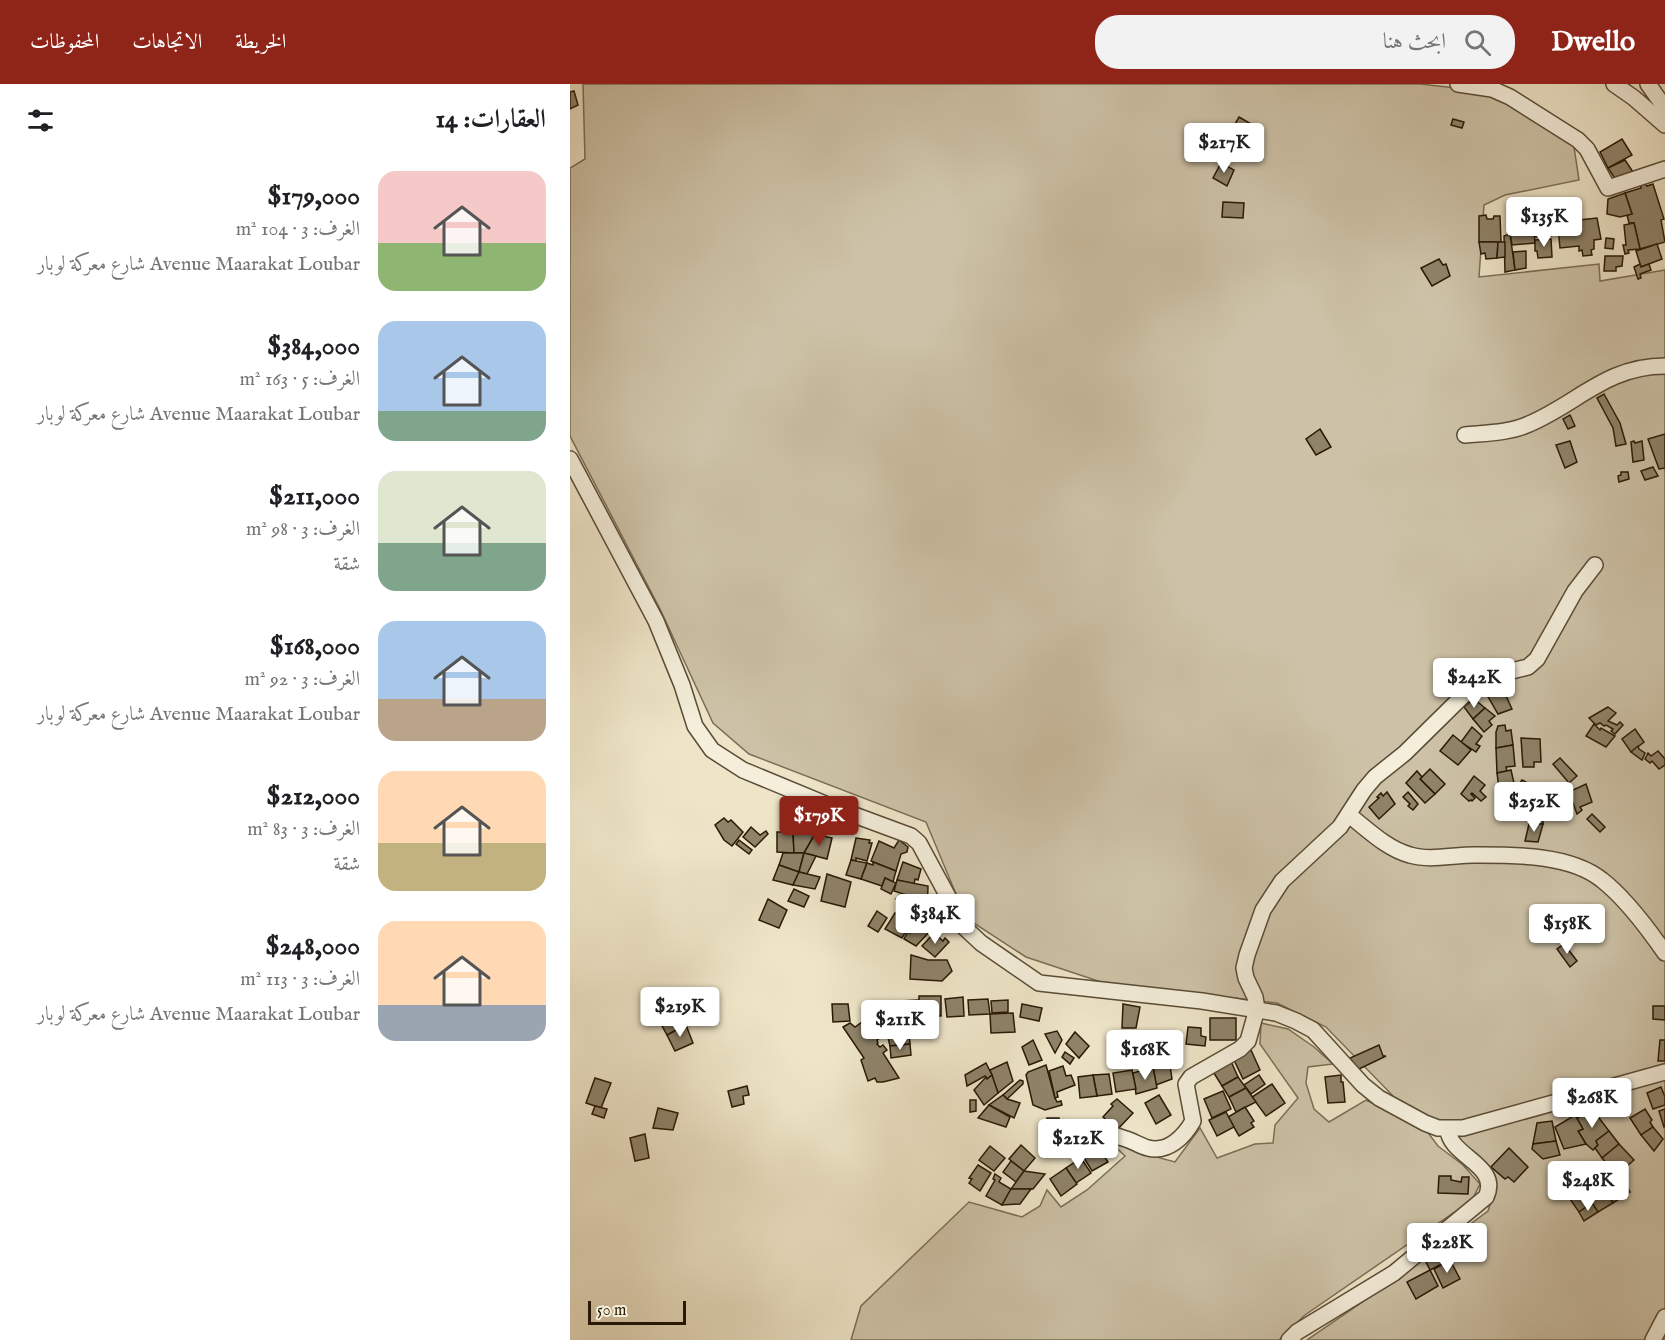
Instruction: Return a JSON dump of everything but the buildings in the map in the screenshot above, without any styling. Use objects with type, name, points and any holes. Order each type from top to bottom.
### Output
[{"type":"street","points":[[1458,84],[1492,89],[1510,97],[1578,140],[1587,149],[1608,188],[1665,169]]},
{"type":"street","points":[[1614,84],[1665,125]]},
{"type":"street","points":[[1648,84],[1665,108]]},
{"type":"street","points":[[1465,435],[1509,430],[1529,424],[1619,374],[1665,366]]},
{"type":"street","points":[[570,459],[656,621],[682,685],[695,726],[712,750],[743,770],[911,836],[919,843],[965,928],[981,943],[1039,983],[1276,1013],[1304,1025],[1321,1038],[1370,1092],[1425,1123],[1448,1130],[1463,1128],[1665,1072]]},
{"type":"street","points":[[1089,1130],[1119,1137],[1149,1148],[1174,1144],[1185,1134],[1193,1121],[1192,1106],[1186,1084],[1191,1077],[1240,1049],[1248,1041],[1257,1010],[1255,997],[1244,968],[1263,910],[1282,880],[1330,837],[1375,777],[1405,753],[1475,684],[1491,676],[1528,668],[1537,659],[1575,591],[1595,565]]},
{"type":"street","points":[[1348,815],[1380,840],[1409,855],[1441,857],[1515,855],[1579,867],[1601,879],[1617,894],[1665,953]]},
{"type":"street","points":[[1289,1340],[1297,1332],[1402,1267],[1486,1197],[1489,1187],[1484,1172],[1472,1159],[1452,1144],[1448,1130]]},
{"type":"street","points":[[1653,1340],[1665,1317]]},
{"type":"shaded area","points":[[583,84],[1420,84],[1493,92],[1574,147],[1579,180],[1505,195],[1484,205],[1479,277],[1599,264],[1600,281],[1665,270],[1665,1340],[1307,1340],[1393,1281],[1488,1211],[1496,1186],[1458,1141],[1395,1098],[1326,1027],[1277,1003],[1101,982],[1026,957],[966,918],[926,822],[749,754],[713,723],[660,609],[570,436],[570,168],[585,159]]},
{"type":"shaded area","points":[[1261,1023],[1288,1029],[1333,1064],[1308,1067],[1306,1083],[1314,1109],[1329,1122],[1366,1100],[1426,1130],[1438,1146],[1463,1165],[1480,1184],[1472,1200],[1305,1315],[1279,1340],[851,1340],[861,1306],[969,1202],[1022,1217],[1040,1206],[1047,1190],[1061,1207],[1087,1190],[1125,1156],[1108,1140],[1134,1151],[1175,1162],[1200,1128],[1217,1158],[1255,1144],[1273,1143],[1275,1125],[1298,1098],[1260,1044]]}]
